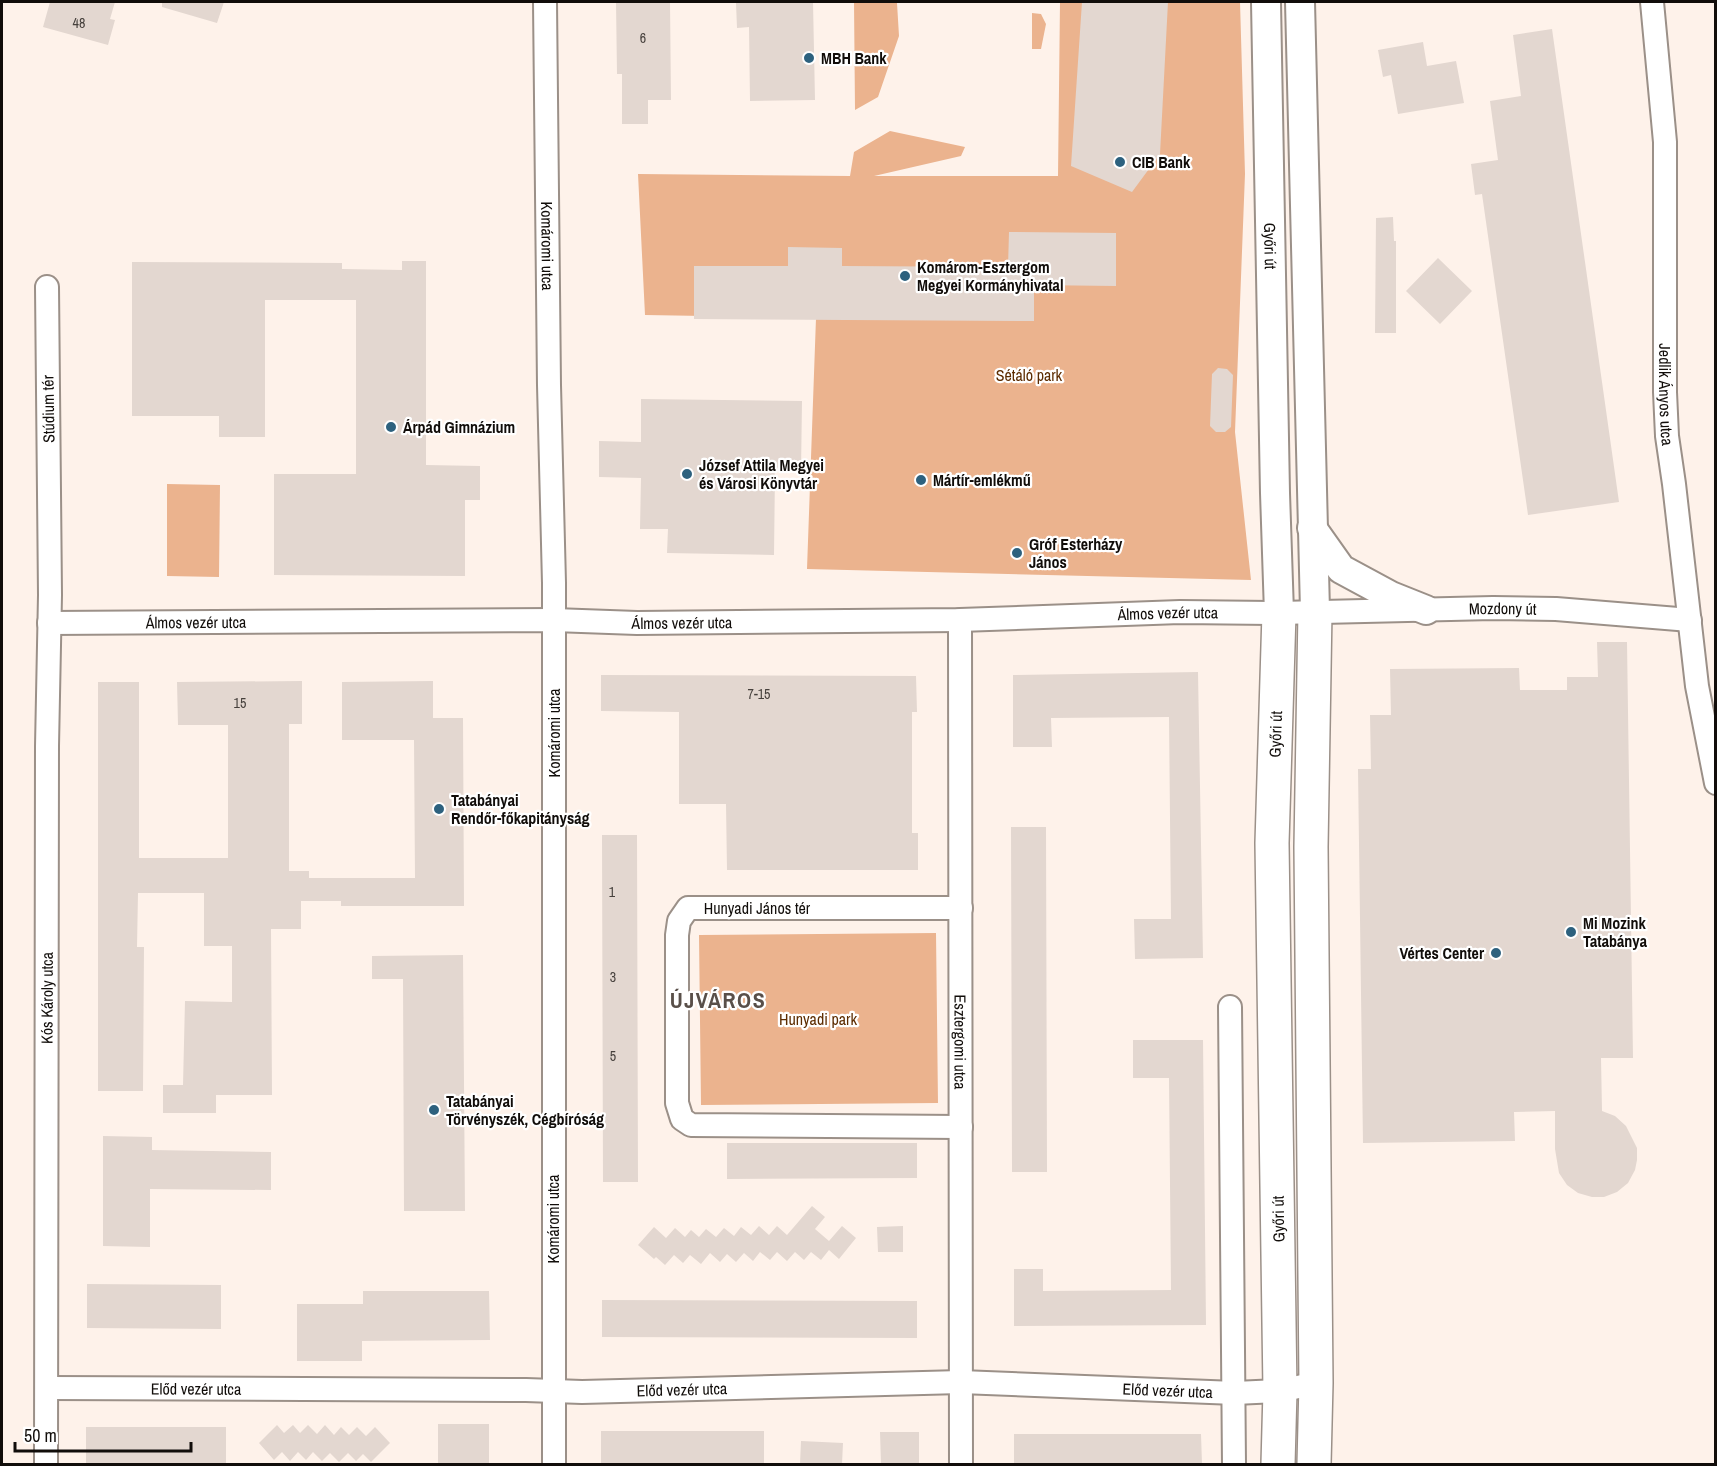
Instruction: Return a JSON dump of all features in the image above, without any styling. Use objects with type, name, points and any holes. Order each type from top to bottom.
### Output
[{"type":"main road","points":[[1314,1464],[1316,1383],[1311,847],[1315,611]]},
{"type":"main road","name":"Győri út","points":[[1278,1464],[1280,1391],[1272,843],[1279,613]]},
{"type":"street","name":"Komáromi utca","points":[[545,2],[554,620],[554,1464]]},
{"type":"street","name":"Győri út","points":[[1266,2],[1279,613]]},
{"type":"street","points":[[1300,2],[1315,611]]},
{"type":"street","name":"Jedlik Ányos utca","points":[[1652,2],[1665,142],[1667,436],[1697,686],[1716,783]]},
{"type":"street","name":"Stúdium tér","points":[[46,287],[49,532]]},
{"type":"street","points":[[1312,527],[1341,569],[1391,596],[1426,610]]},
{"type":"street","name":"Kós Károly utca","points":[[46,1464],[49,532]]},
{"type":"street","name":"Mozdony út","points":[[1315,611],[1556,609],[1690,620]]},
{"type":"street","name":"Álmos vezér utca","points":[[49,623],[554,620],[637,623],[960,620],[1180,612],[1315,611]]},
{"type":"street","name":"Esztergomi utca","points":[[960,620],[961,1464]]},
{"type":"street","name":"Hunyadi János tér","points":[[961,908],[688,908],[679,921],[677,947],[677,1103],[682,1119],[691,1125],[961,1127]]},
{"type":"street","points":[[1230,1007],[1234,1464]]},
{"type":"street","name":"Előd vezér utca","points":[[48,1388],[582,1392],[961,1382],[1235,1392],[1280,1391],[1316,1383]]},
{"type":"green space","points":[[854,2],[897,3],[899,36],[878,97],[855,110]]},
{"type":"green space","name":"Sétáló park","points":[[1060,2],[1240,2],[1245,174],[1235,432],[1251,580],[807,569],[816,318],[645,315],[638,174],[850,176],[854,152],[890,131],[965,147],[961,156],[874,176],[1058,176]]},
{"type":"green space","points":[[1032,13],[1041,14],[1046,24],[1041,49],[1032,49]]},
{"type":"green space","points":[[167,484],[220,485],[219,577],[167,576]]},
{"type":"green space","name":"Hunyadi park","points":[[936,933],[938,1103],[701,1105],[699,935]]},
{"type":"building","points":[[50,2],[115,2],[110,19],[115,20],[108,45],[43,27]]},
{"type":"building","points":[[162,2],[224,2],[217,23],[162,7]]},
{"type":"building","points":[[616,2],[670,2],[671,100],[648,100],[648,124],[622,124],[622,74],[617,74]]},
{"type":"building","points":[[813,2],[815,100],[750,101],[749,27],[737,28],[736,3]]},
{"type":"building","points":[[1082,2],[1168,2],[1160,154],[1132,192],[1071,166]]},
{"type":"building","points":[[1552,29],[1619,502],[1528,515],[1482,194],[1475,195],[1471,164],[1498,160],[1490,101],[1521,96],[1513,35]]},
{"type":"building","points":[[1423,42],[1427,66],[1456,61],[1464,103],[1398,114],[1391,75],[1383,77],[1378,50]]},
{"type":"building","points":[[1393,217],[1394,241],[1396,241],[1396,333],[1375,333],[1376,218]]},
{"type":"building","name":"Komárom-Esztergom Megyei Kormányhivatal","points":[[1009,232],[1116,233],[1116,286],[1034,285],[1034,321],[694,319],[694,266],[788,266],[788,247],[842,248],[842,266],[1008,267]]},
{"type":"building","points":[[1438,258],[1472,291],[1440,324],[1406,291]]},
{"type":"building","name":"Árpád Gimnázium","points":[[402,261],[426,261],[426,465],[480,466],[480,500],[465,500],[465,576],[274,575],[274,474],[356,474],[356,300],[265,300],[265,437],[219,437],[219,416],[132,416],[132,262],[342,263],[342,269],[402,270]]},
{"type":"building","points":[[1218,368],[1227,369],[1233,375],[1231,427],[1225,432],[1216,432],[1210,426],[1212,374]]},
{"type":"building","name":"József Attila Megyei és Városi Könyvtár","points":[[641,399],[802,401],[801,471],[775,471],[774,555],[667,553],[668,529],[640,529],[641,478],[599,477],[599,441],[641,442]]},
{"type":"building","name":"Vértes Center","points":[[1597,642],[1627,642],[1633,1058],[1601,1058],[1602,1111],[1615,1116],[1626,1126],[1637,1148],[1635,1170],[1628,1183],[1617,1192],[1604,1197],[1592,1197],[1578,1193],[1567,1185],[1559,1173],[1555,1149],[1555,1111],[1514,1112],[1515,1141],[1363,1143],[1358,769],[1371,769],[1370,715],[1391,715],[1390,669],[1519,668],[1520,690],[1567,690],[1567,677],[1598,677]]},
{"type":"building","points":[[1198,672],[1203,958],[1135,959],[1134,919],[1171,919],[1169,717],[1051,718],[1052,747],[1013,747],[1013,675]]},
{"type":"building","points":[[601,675],[916,676],[917,712],[912,712],[912,833],[918,833],[918,870],[727,870],[726,804],[679,804],[679,712],[601,711]]},
{"type":"building","points":[[302,681],[302,724],[289,724],[289,871],[309,871],[309,878],[415,878],[414,740],[342,740],[342,682],[433,681],[433,718],[463,718],[464,906],[341,906],[341,901],[301,901],[301,929],[271,929],[272,1095],[216,1095],[216,1113],[163,1113],[163,1085],[183,1085],[185,1001],[232,1002],[232,946],[204,946],[204,893],[138,893],[137,947],[144,947],[143,1091],[98,1091],[98,682],[139,682],[139,858],[228,858],[228,725],[178,725],[177,682]]},
{"type":"building","points":[[1011,827],[1046,827],[1047,1172],[1012,1172]]},
{"type":"building","points":[[602,835],[637,835],[638,1182],[603,1182]]},
{"type":"building","name":"Tatabányai Törvényszék, Cégbíróság","points":[[463,955],[465,1211],[404,1211],[403,979],[372,979],[372,956]]},
{"type":"building","points":[[1133,1040],[1203,1040],[1206,1325],[1014,1326],[1014,1269],[1043,1269],[1043,1291],[1171,1290],[1169,1078],[1133,1078]]},
{"type":"building","points":[[103,1136],[152,1137],[152,1150],[271,1152],[271,1190],[150,1189],[150,1247],[103,1246]]},
{"type":"building","points":[[727,1143],[917,1143],[917,1178],[727,1179]]},
{"type":"building","points":[[812,1206],[825,1217],[815,1229],[829,1241],[842,1226],[856,1238],[839,1259],[829,1250],[821,1260],[811,1252],[804,1260],[795,1252],[787,1261],[777,1252],[770,1260],[760,1252],[753,1261],[744,1253],[736,1262],[727,1254],[720,1262],[710,1253],[701,1264],[690,1255],[683,1263],[674,1255],[665,1265],[638,1245],[654,1227],[666,1238],[675,1228],[685,1237],[691,1230],[699,1237],[706,1229],[716,1237],[724,1228],[734,1236],[741,1227],[751,1235],[759,1226],[769,1235],[777,1226],[787,1235]]},
{"type":"building","points":[[903,1226],[903,1252],[878,1252],[877,1227]]},
{"type":"building","points":[[87,1284],[221,1285],[221,1329],[87,1328]]},
{"type":"building","points":[[363,1291],[489,1291],[490,1340],[362,1341],[362,1361],[297,1361],[297,1304],[363,1304]]},
{"type":"building","points":[[602,1300],[917,1301],[917,1338],[602,1337]]},
{"type":"building","points":[[438,1424],[489,1424],[489,1464],[438,1464]]},
{"type":"building","points":[[277,1425],[284,1433],[293,1425],[300,1433],[308,1425],[317,1434],[325,1425],[334,1435],[341,1427],[349,1435],[357,1427],[366,1436],[375,1427],[390,1443],[371,1462],[363,1454],[356,1461],[348,1453],[339,1462],[330,1453],[322,1461],[313,1452],[306,1460],[298,1452],[290,1461],[282,1452],[274,1460],[259,1443]]},
{"type":"building","points":[[86,1427],[226,1427],[226,1464],[86,1464]]},
{"type":"building","points":[[601,1431],[764,1431],[764,1464],[601,1464]]},
{"type":"building","points":[[880,1432],[919,1432],[919,1464],[881,1464]]},
{"type":"building","points":[[1014,1434],[1201,1434],[1202,1464],[1014,1464]]},
{"type":"building","points":[[801,1441],[843,1443],[842,1464],[800,1464]]},
{"type":"place","name":"MBH Bank","points":[[809,58]]},
{"type":"place","name":"CIB Bank","points":[[1120,162]]},
{"type":"place","name":"Komárom-Esztergom Megyei Kormányhivatal","points":[[905,276]]},
{"type":"place","name":"Árpád Gimnázium","points":[[391,427]]},
{"type":"place","name":"József Attila Megyei és Városi Könyvtár","points":[[687,474]]},
{"type":"place","name":"Mártír-emlékmű","points":[[921,480]]},
{"type":"place","name":"Gróf Esterházy János","points":[[1017,553]]},
{"type":"place","name":"Tatabányai Rendőr-főkapitányság","points":[[439,809]]},
{"type":"place","name":"Mi Mozink Tatabánya","points":[[1571,932]]},
{"type":"place","name":"Vértes Center","points":[[1496,953]]},
{"type":"place","name":"Tatabányai Törvényszék, Cégbíróság","points":[[434,1110]]},
{"type":"district","name":"ÚJVÁROS","points":[[718,1000]]}]
